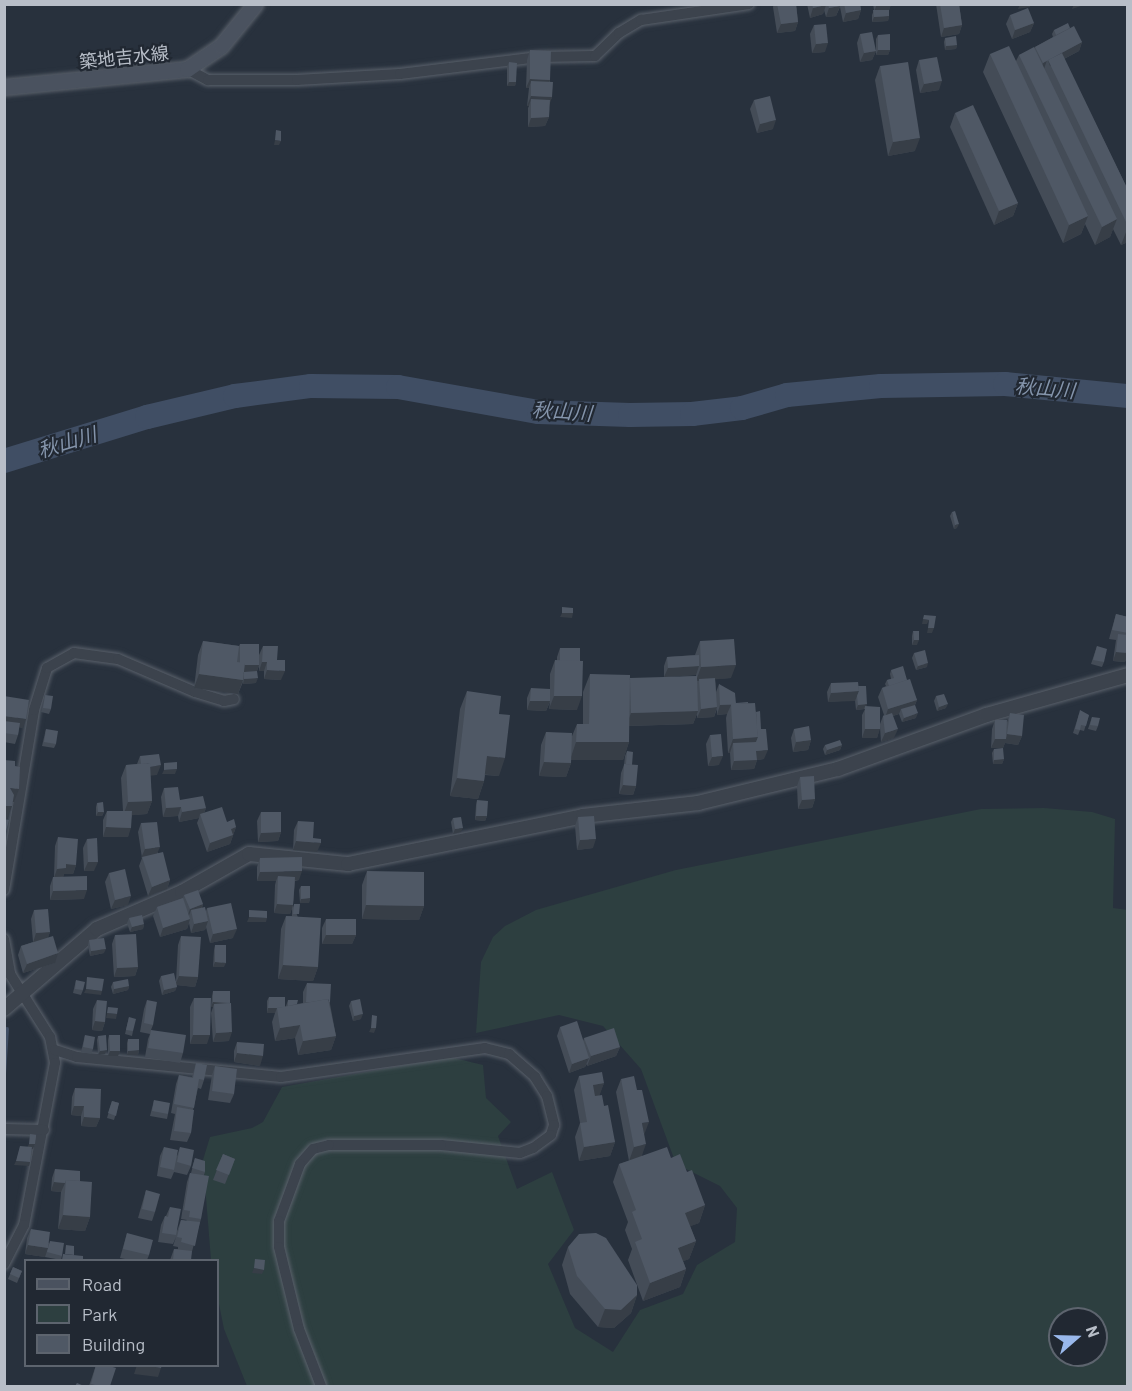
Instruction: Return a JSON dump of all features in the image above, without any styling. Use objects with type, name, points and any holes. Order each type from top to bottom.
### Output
[{"type":"main road","name":"築地吉水線","points":[[4,87],[150,76],[187,69],[221,46],[255,4]]},
{"type":"street","points":[[187,69],[208,80],[297,80],[400,74],[527,58],[595,56],[619,33],[641,20],[749,4]]},
{"type":"street","points":[[4,891],[29,708],[47,668],[74,653],[134,663],[195,692],[224,701],[234,699]]},
{"type":"street","points":[[4,1010],[97,929],[182,892],[249,854],[348,864],[583,816],[698,803],[838,769],[986,715],[1128,675]]},
{"type":"street","points":[[4,939],[6,965],[55,1050],[44,1130],[24,1225],[4,1264]]},
{"type":"street","points":[[55,1050],[77,1057],[281,1077],[448,1050],[485,1048],[509,1054],[535,1077],[547,1096],[554,1125],[550,1135],[533,1149],[520,1153],[441,1145],[329,1145],[313,1149],[300,1164],[279,1221],[279,1247],[299,1329],[321,1386]]},
{"type":"street","points":[[4,1129],[44,1130]]},
{"type":"green space","points":[[1044,808],[1092,812],[1115,819],[1113,908],[1128,910],[1127,1386],[247,1386],[224,1329],[219,1304],[219,1259],[211,1259],[203,1160],[210,1137],[252,1128],[263,1122],[282,1087],[450,1057],[483,1065],[486,1098],[511,1122],[498,1136],[517,1189],[552,1172],[574,1230],[548,1264],[575,1328],[613,1352],[640,1310],[683,1294],[697,1265],[735,1242],[737,1208],[720,1186],[676,1164],[641,1069],[603,1026],[559,1015],[476,1033],[481,962],[493,937],[505,926],[536,910],[676,870],[981,809]]},
{"type":"building","points":[[777,4],[796,4],[798,22],[781,24]]},
{"type":"building","points":[[812,4],[826,4],[826,5],[813,8]]},
{"type":"building","points":[[828,4],[839,4],[840,6],[829,8]]},
{"type":"building","points":[[844,4],[860,4],[861,10],[846,13]]},
{"type":"building","points":[[940,4],[959,4],[962,25],[944,28]]},
{"type":"building","points":[[1028,8],[1034,23],[1015,30],[1010,15]]},
{"type":"building","points":[[873,10],[889,10],[889,16],[874,17]]},
{"type":"building","points":[[1068,23],[1070,28],[1056,35],[1054,30]]},
{"type":"building","points":[[826,24],[828,43],[816,44],[814,25]]},
{"type":"building","points":[[1074,26],[1082,42],[1043,63],[1035,47]]},
{"type":"building","points":[[872,32],[876,51],[864,53],[860,34]]},
{"type":"building","points":[[890,34],[890,50],[878,50],[878,35]]},
{"type":"building","points":[[956,36],[957,45],[946,46],[945,38]]},
{"type":"building","points":[[1009,46],[1088,216],[1069,225],[990,54]]},
{"type":"building","points":[[1034,47],[1117,219],[1102,227],[1019,55]]},
{"type":"building","points":[[530,50],[551,51],[550,80],[530,79]]},
{"type":"building","points":[[1062,53],[1128,190],[1128,226],[1048,60]]},
{"type":"building","points":[[937,57],[942,81],[924,84],[919,60]]},
{"type":"building","points":[[509,62],[517,63],[516,82],[509,82]]},
{"type":"building","points":[[908,62],[920,138],[893,142],[880,66]]},
{"type":"building","points":[[531,81],[553,82],[552,97],[531,96]]},
{"type":"building","points":[[770,96],[776,120],[760,124],[754,100]]},
{"type":"building","points":[[531,99],[550,100],[549,117],[531,118]]},
{"type":"building","points":[[973,105],[1018,203],[999,211],[955,113]]},
{"type":"building","points":[[276,130],[281,131],[281,141],[275,140]]},
{"type":"building","points":[[955,511],[959,524],[955,525],[952,512]]},
{"type":"building","points":[[562,607],[573,608],[573,613],[562,613]]},
{"type":"building","points":[[1116,614],[1128,617],[1128,633],[1112,630]]},
{"type":"building","points":[[924,615],[936,616],[934,628],[928,628],[929,620],[923,619]]},
{"type":"building","points":[[913,631],[919,631],[919,640],[914,640]]},
{"type":"building","points":[[1118,634],[1128,635],[1128,653],[1116,652]]},
{"type":"building","points":[[734,639],[736,665],[701,667],[700,641]]},
{"type":"building","points":[[203,641],[239,646],[237,662],[245,663],[243,680],[199,674]]},
{"type":"building","points":[[240,644],[259,644],[259,665],[240,663]]},
{"type":"building","points":[[263,646],[278,646],[277,660],[285,660],[285,671],[267,670],[267,662],[262,662]]},
{"type":"building","points":[[1097,646],[1107,649],[1104,662],[1093,660]]},
{"type":"building","points":[[560,648],[580,648],[580,661],[560,661]]},
{"type":"building","points":[[925,650],[928,663],[918,666],[914,653]]},
{"type":"building","points":[[699,655],[699,666],[668,668],[667,657]]},
{"type":"building","points":[[555,660],[583,661],[582,696],[554,696]]},
{"type":"building","points":[[903,666],[907,680],[889,686],[887,680],[894,678],[891,670]]},
{"type":"building","points":[[257,671],[258,678],[244,679],[244,672]]},
{"type":"building","points":[[590,674],[630,675],[629,742],[576,742],[577,724],[589,724]]},
{"type":"building","points":[[697,676],[698,711],[631,713],[630,678]]},
{"type":"building","points":[[715,678],[717,707],[701,709],[699,679]]},
{"type":"building","points":[[910,679],[917,700],[888,709],[882,688]]},
{"type":"building","points":[[858,682],[859,691],[831,693],[831,683]]},
{"type":"building","points":[[719,684],[735,693],[736,704],[720,705]]},
{"type":"building","points":[[858,686],[866,686],[867,704],[858,705]]},
{"type":"building","points":[[531,688],[550,689],[550,701],[530,701]]},
{"type":"building","points":[[467,691],[501,696],[499,714],[510,715],[505,758],[487,756],[484,781],[457,778]]},
{"type":"building","points":[[944,694],[948,704],[939,707],[936,696]]},
{"type":"building","points":[[45,695],[53,696],[51,709],[43,708]]},
{"type":"building","points":[[4,696],[29,700],[26,719],[4,716]]},
{"type":"building","points":[[755,703],[758,737],[733,739],[731,704]]},
{"type":"building","points":[[915,705],[918,713],[904,718],[901,709]]},
{"type":"building","points":[[865,706],[880,707],[880,729],[865,729]]},
{"type":"building","points":[[1080,710],[1089,715],[1086,726],[1081,725],[1080,730],[1075,729]]},
{"type":"building","points":[[760,711],[761,729],[757,729],[756,712]]},
{"type":"building","points":[[892,713],[898,729],[885,733],[883,716]]},
{"type":"building","points":[[1010,713],[1024,715],[1022,736],[1007,734]]},
{"type":"building","points":[[1092,717],[1100,718],[1098,726],[1090,725]]},
{"type":"building","points":[[995,720],[1007,720],[1006,739],[995,739]]},
{"type":"building","points":[[4,721],[20,723],[18,735],[4,733]]},
{"type":"building","points":[[809,726],[811,740],[796,742],[794,729]]},
{"type":"building","points":[[46,729],[58,731],[56,744],[44,742]]},
{"type":"building","points":[[757,729],[766,729],[768,750],[756,751],[757,760],[734,761],[733,743],[756,742]]},
{"type":"building","points":[[546,732],[572,733],[571,763],[544,762]]},
{"type":"building","points":[[721,734],[723,756],[712,757],[710,735]]},
{"type":"building","points":[[840,740],[842,745],[827,750],[825,745]]},
{"type":"building","points":[[1003,748],[1004,759],[994,760],[994,749]]},
{"type":"building","points":[[627,751],[633,752],[632,765],[626,764]]},
{"type":"building","points":[[159,754],[161,765],[150,767],[150,763],[141,764],[140,756]]},
{"type":"building","points":[[4,760],[15,761],[15,766],[20,767],[19,789],[10,788],[14,795],[12,806],[4,806]]},
{"type":"building","points":[[177,762],[177,769],[164,770],[164,763]]},
{"type":"building","points":[[150,763],[152,801],[128,802],[126,765]]},
{"type":"building","points":[[624,764],[638,765],[636,786],[623,785]]},
{"type":"building","points":[[814,776],[815,799],[802,800],[800,777]]},
{"type":"building","points":[[178,787],[180,800],[203,796],[206,808],[182,812],[181,807],[166,808],[164,788]]},
{"type":"building","points":[[477,800],[488,801],[487,816],[476,816]]},
{"type":"building","points":[[103,802],[104,812],[98,812],[97,803]]},
{"type":"building","points":[[222,807],[227,822],[234,819],[236,827],[231,829],[233,835],[210,843],[200,814]]},
{"type":"building","points":[[107,811],[132,811],[131,828],[106,827]]},
{"type":"building","points":[[261,812],[281,812],[281,832],[261,833]]},
{"type":"building","points":[[594,816],[596,839],[580,840],[578,817]]},
{"type":"building","points":[[461,817],[463,828],[455,829],[453,818]]},
{"type":"building","points":[[4,819],[9,820],[5,835],[4,835]]},
{"type":"building","points":[[298,821],[314,822],[313,838],[321,839],[321,843],[296,841]]},
{"type":"building","points":[[157,822],[160,847],[145,849],[141,823]]},
{"type":"building","points":[[58,837],[78,839],[76,865],[66,864],[66,868],[57,869]]},
{"type":"building","points":[[97,838],[98,862],[88,862],[87,839]]},
{"type":"building","points":[[163,852],[170,880],[152,887],[142,857]]},
{"type":"building","points":[[302,857],[302,871],[260,872],[260,858]]},
{"type":"building","points":[[125,869],[131,896],[115,900],[109,873]]},
{"type":"building","points":[[367,871],[424,872],[424,906],[366,905]]},
{"type":"building","points":[[87,876],[87,890],[53,891],[53,877]]},
{"type":"building","points":[[278,876],[295,877],[293,905],[277,904]]},
{"type":"building","points":[[301,886],[310,886],[310,898],[301,899]]},
{"type":"building","points":[[198,890],[203,904],[190,909],[184,895]]},
{"type":"building","points":[[183,898],[190,919],[163,928],[157,907]]},
{"type":"building","points":[[231,903],[237,929],[213,934],[207,908]]},
{"type":"building","points":[[294,904],[300,904],[299,914],[293,914]]},
{"type":"building","points":[[205,907],[208,921],[194,924],[191,910]]},
{"type":"building","points":[[48,909],[50,932],[36,933],[34,910]]},
{"type":"building","points":[[249,910],[267,911],[267,918],[249,917]]},
{"type":"building","points":[[142,915],[144,924],[132,927],[129,918]]},
{"type":"building","points":[[286,916],[321,918],[318,967],[283,965]]},
{"type":"building","points":[[326,919],[356,919],[356,935],[326,935]]},
{"type":"building","points":[[136,934],[138,967],[117,968],[115,935]]},
{"type":"building","points":[[53,936],[58,953],[27,964],[21,946]]},
{"type":"building","points":[[181,936],[201,937],[198,977],[179,976]]},
{"type":"building","points":[[104,938],[106,949],[91,951],[89,940]]},
{"type":"building","points":[[215,945],[226,945],[226,963],[215,962]]},
{"type":"building","points":[[174,973],[177,987],[164,990],[161,976]]},
{"type":"building","points":[[87,977],[104,979],[102,991],[86,989]]},
{"type":"building","points":[[128,979],[129,986],[114,989],[113,982]]},
{"type":"building","points":[[76,980],[85,982],[83,990],[75,989]]},
{"type":"building","points":[[307,983],[331,984],[330,1002],[328,999],[306,1002]]},
{"type":"building","points":[[213,991],[230,991],[230,1003],[213,1002]]},
{"type":"building","points":[[269,997],[285,997],[285,1007],[268,1008]]},
{"type":"building","points":[[194,998],[211,998],[210,1035],[193,1035]]},
{"type":"building","points":[[328,999],[336,1036],[303,1041],[300,1025],[280,1028],[277,1008]]},
{"type":"building","points":[[360,999],[363,1014],[354,1016],[351,1001]]},
{"type":"building","points":[[97,1000],[107,1001],[105,1022],[95,1021]]},
{"type":"building","points":[[147,1000],[157,1002],[153,1025],[144,1023]]},
{"type":"building","points":[[288,1000],[298,1000],[297,1004],[288,1006]]},
{"type":"building","points":[[231,1003],[232,1032],[216,1033],[214,1004]]},
{"type":"building","points":[[108,1007],[118,1008],[117,1014],[107,1013]]},
{"type":"building","points":[[372,1015],[377,1016],[376,1028],[371,1028]]},
{"type":"building","points":[[129,1017],[136,1019],[133,1031],[126,1030]]},
{"type":"building","points":[[577,1021],[589,1058],[572,1064],[560,1027]]},
{"type":"building","points":[[614,1028],[620,1047],[591,1056],[584,1038]]},
{"type":"building","points":[[151,1030],[186,1035],[183,1053],[148,1048]]},
{"type":"building","points":[[85,1035],[95,1037],[93,1049],[83,1047]]},
{"type":"building","points":[[106,1035],[107,1050],[100,1051],[98,1036]]},
{"type":"building","points":[[109,1035],[120,1035],[120,1051],[110,1051]]},
{"type":"building","points":[[128,1039],[139,1039],[139,1050],[128,1051]]},
{"type":"building","points":[[237,1042],[264,1044],[263,1056],[237,1053]]},
{"type":"building","points":[[196,1063],[207,1065],[204,1080],[199,1079],[194,1108],[174,1104],[179,1075],[193,1078]]},
{"type":"building","points":[[215,1066],[237,1069],[234,1094],[212,1091]]},
{"type":"building","points":[[602,1072],[604,1083],[593,1085],[595,1096],[602,1095],[604,1106],[608,1105],[615,1142],[584,1147],[580,1123],[587,1122],[579,1076]]},
{"type":"building","points":[[634,1076],[637,1090],[642,1090],[649,1122],[642,1123],[646,1144],[634,1147],[621,1079]]},
{"type":"building","points":[[75,1088],[101,1089],[100,1118],[84,1117],[84,1106],[74,1106]]},
{"type":"building","points":[[154,1100],[170,1103],[168,1114],[152,1111]]},
{"type":"building","points":[[112,1101],[119,1103],[116,1116],[108,1113]]},
{"type":"building","points":[[177,1107],[194,1110],[191,1133],[174,1131]]},
{"type":"building","points":[[30,1134],[36,1135],[35,1144],[29,1144]]},
{"type":"building","points":[[20,1146],[32,1147],[30,1162],[16,1161]]},
{"type":"building","points":[[164,1147],[178,1150],[174,1170],[160,1167]]},
{"type":"building","points":[[180,1147],[194,1150],[191,1166],[177,1162]]},
{"type":"building","points":[[667,1147],[671,1158],[680,1154],[687,1172],[692,1170],[705,1205],[685,1213],[696,1241],[678,1248],[686,1269],[650,1283],[635,1242],[642,1239],[632,1212],[636,1210],[619,1164]]},
{"type":"building","points":[[223,1154],[235,1159],[229,1175],[216,1170]]},
{"type":"building","points":[[195,1158],[205,1161],[205,1172],[192,1168]]},
{"type":"building","points":[[55,1169],[80,1171],[80,1181],[54,1182]]},
{"type":"building","points":[[190,1173],[209,1176],[201,1219],[189,1217],[190,1211],[184,1210]]},
{"type":"building","points":[[66,1180],[92,1182],[90,1217],[63,1215]]},
{"type":"building","points":[[146,1190],[160,1194],[155,1212],[142,1209]]},
{"type":"building","points":[[170,1207],[181,1209],[176,1235],[162,1233],[165,1216],[168,1217]]},
{"type":"building","points":[[181,1220],[200,1222],[195,1246],[181,1242],[182,1238],[177,1237]]},
{"type":"building","points":[[31,1229],[50,1232],[48,1248],[28,1245]]},
{"type":"building","points":[[127,1233],[153,1240],[149,1255],[123,1249]]},
{"type":"building","points":[[596,1233],[606,1238],[637,1285],[637,1295],[621,1310],[605,1309],[577,1276],[568,1247],[579,1234]]},
{"type":"building","points":[[50,1241],[64,1243],[62,1256],[47,1252]]},
{"type":"building","points":[[66,1245],[74,1246],[74,1255],[65,1254]]},
{"type":"building","points":[[174,1249],[192,1251],[191,1259],[173,1259]]},
{"type":"building","points":[[63,1254],[83,1256],[83,1259],[62,1259]]},
{"type":"building","points":[[255,1259],[265,1260],[264,1270],[254,1268]]},
{"type":"building","points":[[13,1267],[22,1271],[19,1278],[10,1274]]},
{"type":"building","points":[[95,1367],[116,1368],[110,1386],[91,1384]]},
{"type":"waterway","name":"秋山川","points":[[4,461],[147,417],[235,396],[311,386],[398,387],[539,412],[630,415],[692,414],[742,408],[787,395],[881,386],[1005,384],[1128,396]]},
{"type":"waterway","points":[[4,1074],[7,1029]]}]
